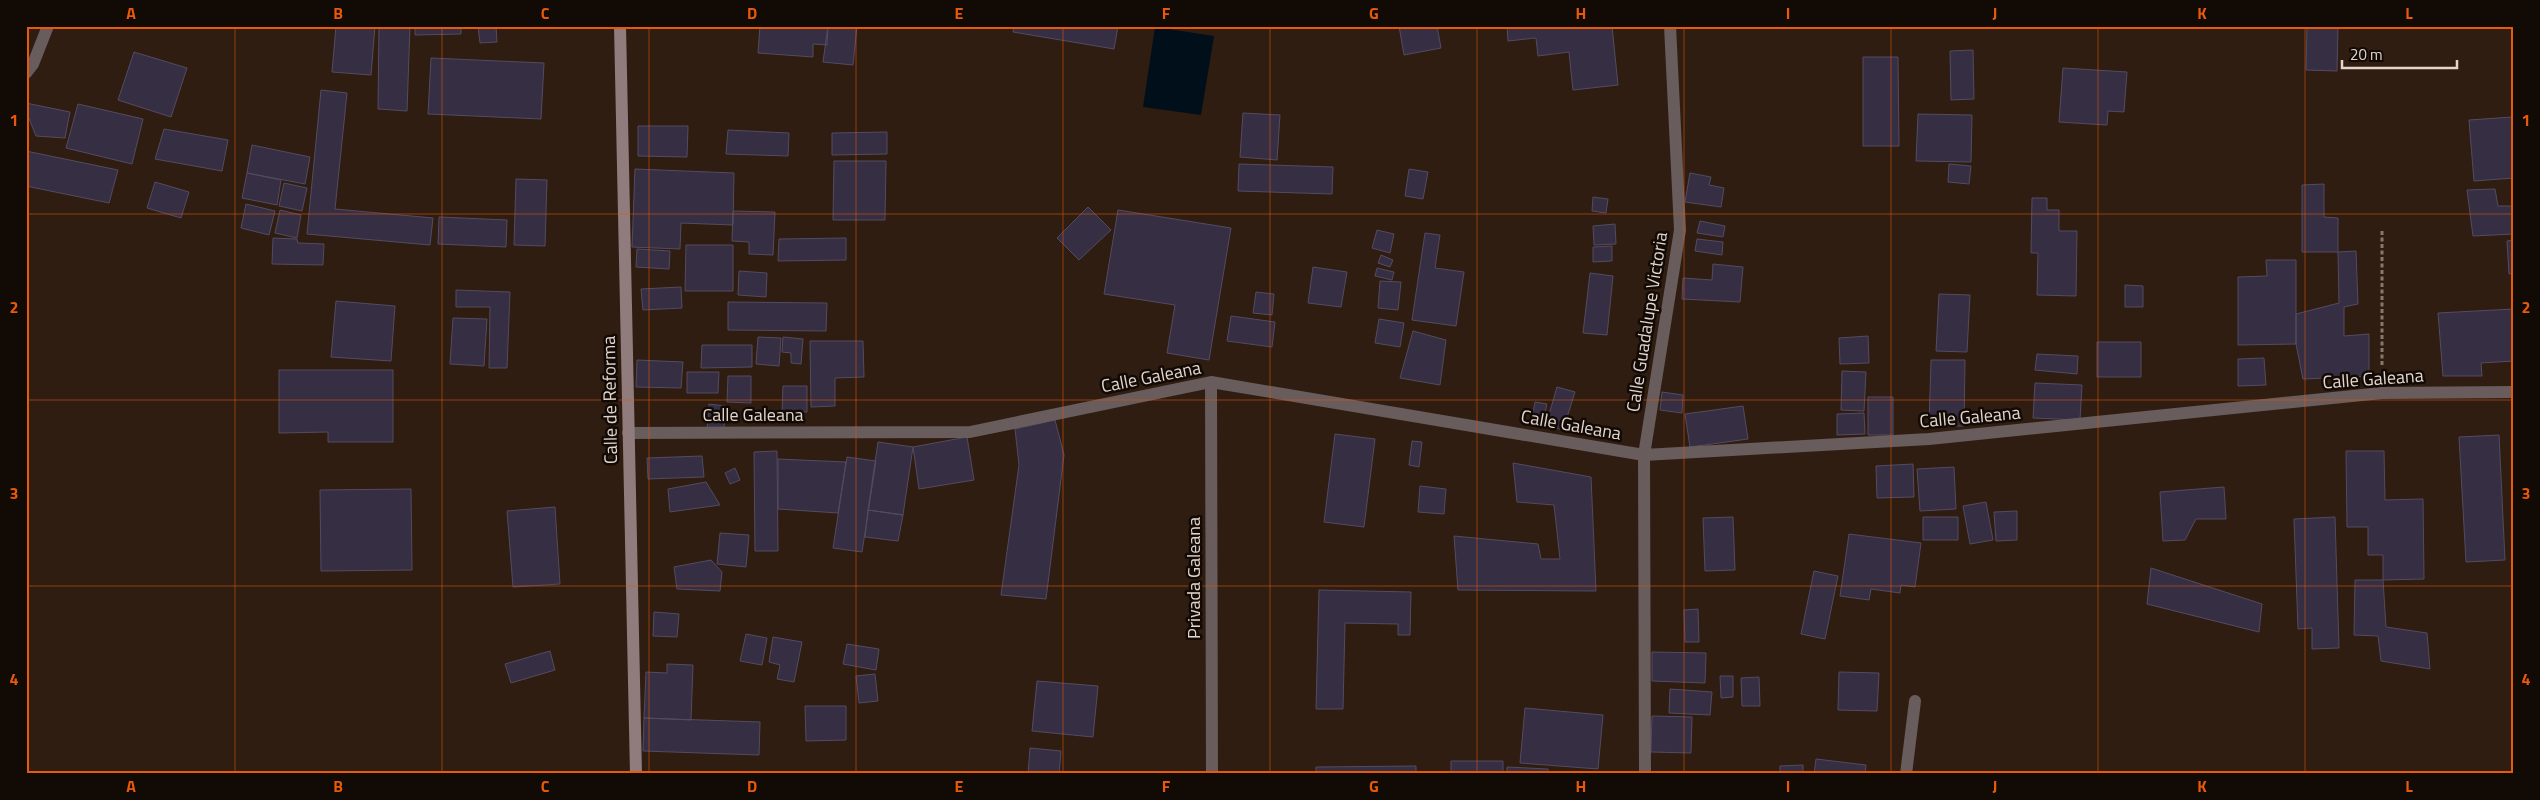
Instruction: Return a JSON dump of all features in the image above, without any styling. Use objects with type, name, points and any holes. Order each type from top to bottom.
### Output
[{"type":"main road","name":"Calle de Reforma","points":[[620,26],[636,774]]},
{"type":"street","points":[[26,73],[33,64],[48,26]]},
{"type":"street","name":"Calle Guadalupe Victoria","points":[[1645,774],[1644,455],[1680,230],[1670,26]]},
{"type":"street","name":"Calle Galeana","points":[[628,433],[970,432],[1210,382],[1644,455],[1929,439],[2382,393],[2514,392]]},
{"type":"street","name":"Privada Galeana","points":[[1210,382],[1212,774]]},
{"type":"street","points":[[1906,774],[1914,701]]},
{"type":"path","points":[[2382,231],[2382,393]]},
{"type":"water","points":[[1155,27],[1214,36],[1201,115],[1143,107]]},
{"type":"building","points":[[336,26],[375,26],[371,75],[332,72]]},
{"type":"building","points":[[379,26],[410,26],[407,111],[378,109]]},
{"type":"building","points":[[415,26],[461,26],[461,34],[415,35]]},
{"type":"building","points":[[478,26],[496,26],[497,42],[480,43]]},
{"type":"building","points":[[760,26],[828,26],[827,45],[813,44],[813,57],[758,53]]},
{"type":"building","points":[[828,26],[857,26],[853,65],[823,62]]},
{"type":"building","points":[[1014,26],[1118,26],[1114,49],[1013,32]]},
{"type":"building","points":[[1399,26],[1437,26],[1441,48],[1404,55]]},
{"type":"building","points":[[1507,26],[1612,26],[1618,85],[1573,90],[1569,52],[1538,56],[1536,38],[1508,41]]},
{"type":"building","points":[[2307,26],[2338,26],[2337,71],[2306,70]]},
{"type":"building","points":[[1973,50],[1974,99],[1951,100],[1950,51]]},
{"type":"building","points":[[134,52],[187,68],[171,117],[118,100]]},
{"type":"building","points":[[1863,57],[1898,57],[1899,146],[1863,146]]},
{"type":"building","points":[[431,58],[544,63],[541,119],[428,114]]},
{"type":"building","points":[[2063,68],[2127,72],[2124,112],[2108,111],[2107,125],[2059,122]]},
{"type":"building","points":[[321,90],[347,93],[335,209],[433,218],[430,245],[307,234]]},
{"type":"building","points":[[26,103],[70,112],[65,138],[36,136],[26,111]]},
{"type":"building","points":[[78,104],[143,119],[132,164],[66,148]]},
{"type":"building","points":[[1243,113],[1280,115],[1277,160],[1240,157]]},
{"type":"building","points":[[1918,114],[1972,115],[1971,162],[1916,161]]},
{"type":"building","points":[[2512,117],[2514,178],[2474,181],[2469,120]]},
{"type":"building","points":[[638,126],[688,126],[687,157],[638,156]]},
{"type":"building","points":[[164,129],[228,140],[222,171],[155,159]]},
{"type":"building","points":[[728,130],[789,133],[788,156],[726,154]]},
{"type":"building","points":[[887,132],[887,154],[832,155],[832,133]]},
{"type":"building","points":[[252,145],[310,157],[305,184],[247,173]]},
{"type":"building","points":[[26,151],[118,170],[109,203],[26,186]]},
{"type":"building","points":[[834,161],[886,161],[885,220],[833,220]]},
{"type":"building","points":[[1239,164],[1333,167],[1332,194],[1238,191]]},
{"type":"building","points":[[1949,164],[1971,166],[1969,184],[1948,182]]},
{"type":"building","points":[[635,169],[734,173],[733,225],[681,223],[680,249],[632,247]]},
{"type":"building","points":[[1409,169],[1428,172],[1423,199],[1405,196]]},
{"type":"building","points":[[247,173],[281,180],[277,205],[242,198]]},
{"type":"building","points":[[1690,173],[1711,177],[1709,185],[1724,188],[1721,207],[1685,202]]},
{"type":"building","points":[[516,179],[547,180],[545,246],[514,245]]},
{"type":"building","points":[[155,182],[189,192],[181,218],[147,208]]},
{"type":"building","points":[[284,183],[307,188],[302,211],[279,206]]},
{"type":"building","points":[[2324,184],[2324,217],[2338,218],[2338,252],[2302,252],[2302,185]]},
{"type":"building","points":[[2495,189],[2498,206],[2514,206],[2514,234],[2473,236],[2467,190]]},
{"type":"building","points":[[1593,197],[1608,199],[1606,213],[1592,211]]},
{"type":"building","points":[[2032,198],[2047,198],[2047,210],[2059,210],[2059,231],[2077,231],[2076,296],[2037,295],[2038,253],[2031,253]]},
{"type":"building","points":[[246,204],[275,211],[269,235],[241,228]]},
{"type":"building","points":[[1088,207],[1111,230],[1079,260],[1057,238]]},
{"type":"building","points":[[280,210],[301,215],[297,238],[275,233]]},
{"type":"building","points":[[1118,210],[1231,228],[1209,360],[1167,353],[1175,305],[1104,294]]},
{"type":"building","points":[[733,211],[775,212],[773,255],[749,254],[749,242],[732,241]]},
{"type":"building","points":[[439,217],[507,220],[506,247],[438,244]]},
{"type":"building","points":[[1700,221],[1725,226],[1723,237],[1697,233]]},
{"type":"building","points":[[1615,224],[1616,244],[1594,245],[1593,226]]},
{"type":"building","points":[[1377,230],[1394,234],[1390,253],[1372,248]]},
{"type":"building","points":[[1425,233],[1440,235],[1435,268],[1464,272],[1456,326],[1412,320]]},
{"type":"building","points":[[273,238],[297,239],[298,243],[324,244],[323,265],[272,264]]},
{"type":"building","points":[[846,238],[846,260],[778,261],[779,239]]},
{"type":"building","points":[[1697,239],[1723,242],[1722,255],[1695,251]]},
{"type":"building","points":[[2514,240],[2514,273],[2509,274],[2507,241]]},
{"type":"building","points":[[686,245],[733,245],[733,291],[685,291]]},
{"type":"building","points":[[1612,246],[1612,261],[1593,262],[1593,247]]},
{"type":"building","points":[[637,249],[670,251],[669,269],[636,267]]},
{"type":"building","points":[[2356,251],[2358,304],[2344,307],[2344,336],[2369,334],[2369,376],[2303,379],[2296,344],[2296,314],[2339,303],[2338,252]]},
{"type":"building","points":[[1381,255],[1393,260],[1390,267],[1378,263]]},
{"type":"building","points":[[2266,260],[2296,260],[2296,344],[2238,345],[2238,277],[2267,276]]},
{"type":"building","points":[[1713,264],[1743,267],[1740,302],[1682,299],[1683,278],[1712,280]]},
{"type":"building","points":[[1313,267],[1347,272],[1341,307],[1308,303]]},
{"type":"building","points":[[1377,268],[1394,272],[1392,280],[1375,276]]},
{"type":"building","points":[[739,271],[767,273],[766,297],[738,295]]},
{"type":"building","points":[[1590,273],[1613,276],[1607,335],[1583,333]]},
{"type":"building","points":[[1380,281],[1401,282],[1398,310],[1378,308]]},
{"type":"building","points":[[2125,285],[2143,286],[2143,307],[2125,307]]},
{"type":"building","points":[[681,287],[682,308],[643,310],[641,289]]},
{"type":"building","points":[[456,290],[510,292],[507,368],[489,368],[490,307],[456,307]]},
{"type":"building","points":[[1256,292],[1274,294],[1272,315],[1253,313]]},
{"type":"building","points":[[1939,294],[1970,295],[1967,352],[1936,351]]},
{"type":"building","points":[[336,301],[395,306],[391,361],[331,357]]},
{"type":"building","points":[[728,302],[827,303],[826,331],[728,330]]},
{"type":"building","points":[[2514,309],[2514,361],[2481,363],[2482,376],[2443,376],[2438,313]]},
{"type":"building","points":[[1231,316],[1275,322],[1272,347],[1227,341]]},
{"type":"building","points":[[453,318],[487,319],[484,366],[450,364]]},
{"type":"building","points":[[1379,319],[1404,323],[1400,347],[1375,343]]},
{"type":"building","points":[[1413,331],[1446,340],[1440,385],[1400,378]]},
{"type":"building","points":[[1868,336],[1869,363],[1840,364],[1839,338]]},
{"type":"building","points":[[758,337],[781,338],[779,366],[756,364]]},
{"type":"building","points":[[783,337],[803,339],[801,364],[791,363],[791,353],[782,352]]},
{"type":"building","points":[[810,341],[863,341],[864,377],[835,378],[835,406],[811,407]]},
{"type":"building","points":[[2097,342],[2141,342],[2141,377],[2097,377]]},
{"type":"building","points":[[702,345],[752,345],[752,367],[701,368]]},
{"type":"building","points":[[2037,354],[2078,356],[2077,374],[2035,370]]},
{"type":"building","points":[[2264,358],[2266,385],[2238,386],[2238,359]]},
{"type":"building","points":[[637,360],[683,362],[681,388],[636,387]]},
{"type":"building","points":[[1931,360],[1965,360],[1964,426],[1929,426]]},
{"type":"building","points":[[279,370],[393,370],[393,442],[328,442],[328,432],[279,433]]},
{"type":"building","points":[[1842,371],[1866,372],[1864,411],[1841,410]]},
{"type":"building","points":[[687,372],[719,372],[718,393],[687,393]]},
{"type":"building","points":[[728,376],[751,376],[751,403],[727,402]]},
{"type":"building","points":[[2035,383],[2082,385],[2080,420],[2033,418]]},
{"type":"building","points":[[783,386],[807,386],[807,412],[782,412]]},
{"type":"building","points":[[1557,387],[1575,392],[1563,430],[1546,425]]},
{"type":"building","points":[[1662,392],[1683,395],[1682,413],[1660,410]]},
{"type":"building","points":[[1868,397],[1893,397],[1893,435],[1868,435]]},
{"type":"building","points":[[1535,402],[1547,404],[1543,421],[1532,419]]},
{"type":"building","points":[[709,404],[725,406],[724,430],[707,430]]},
{"type":"building","points":[[1743,406],[1748,439],[1690,447],[1685,414]]},
{"type":"building","points":[[1864,413],[1865,434],[1837,435],[1837,414]]},
{"type":"building","points":[[1055,420],[1064,455],[1046,599],[1001,595],[1019,465],[1015,429]]},
{"type":"building","points":[[1335,434],[1375,439],[1364,527],[1324,522]]},
{"type":"building","points":[[2499,435],[2505,560],[2466,562],[2459,437]]},
{"type":"building","points":[[967,437],[974,480],[919,489],[913,447]]},
{"type":"building","points":[[1412,441],[1422,442],[1419,467],[1409,465]]},
{"type":"building","points":[[878,442],[913,447],[903,515],[868,510]]},
{"type":"building","points":[[777,451],[778,551],[755,551],[754,452]]},
{"type":"building","points":[[2346,451],[2384,451],[2385,500],[2423,499],[2424,579],[2383,580],[2383,555],[2368,555],[2368,527],[2347,527]]},
{"type":"building","points":[[702,456],[704,477],[648,479],[647,458]]},
{"type":"building","points":[[847,457],[876,461],[862,552],[833,548]]},
{"type":"building","points":[[778,459],[846,462],[838,513],[778,509]]},
{"type":"building","points":[[1513,463],[1591,477],[1596,591],[1458,590],[1454,536],[1538,544],[1541,559],[1560,559],[1554,505],[1517,502]]},
{"type":"building","points":[[1913,464],[1914,497],[1877,498],[1876,466]]},
{"type":"building","points":[[1954,467],[1956,509],[1920,511],[1917,469]]},
{"type":"building","points":[[735,468],[740,480],[730,484],[725,473]]},
{"type":"building","points":[[706,482],[720,505],[670,512],[668,489]]},
{"type":"building","points":[[1420,486],[1446,489],[1444,514],[1418,512]]},
{"type":"building","points":[[2224,487],[2226,519],[2196,519],[2185,540],[2163,541],[2160,492]]},
{"type":"building","points":[[411,489],[412,570],[321,571],[320,490]]},
{"type":"building","points":[[1986,502],[1993,540],[1970,544],[1963,506]]},
{"type":"building","points":[[555,507],[560,584],[513,587],[507,511]]},
{"type":"building","points":[[868,510],[903,515],[898,541],[865,537]]},
{"type":"building","points":[[2017,511],[2017,540],[1996,541],[1994,512]]},
{"type":"building","points":[[1733,517],[1735,570],[1705,571],[1703,518]]},
{"type":"building","points":[[1923,517],[1958,517],[1958,540],[1923,540]]},
{"type":"building","points":[[2335,517],[2339,648],[2312,649],[2312,628],[2298,629],[2294,519]]},
{"type":"building","points":[[720,533],[749,535],[746,567],[717,564]]},
{"type":"building","points":[[1849,534],[1921,543],[1915,587],[1901,585],[1900,593],[1871,589],[1869,600],[1840,596]]},
{"type":"building","points":[[711,560],[722,572],[720,591],[677,589],[674,567]]},
{"type":"building","points":[[2151,568],[2262,604],[2259,632],[2147,604]]},
{"type":"building","points":[[1814,571],[1838,576],[1825,639],[1801,634]]},
{"type":"building","points":[[2355,580],[2383,580],[2386,627],[2427,633],[2430,669],[2381,661],[2378,636],[2354,635]]},
{"type":"building","points":[[1319,590],[1411,592],[1410,635],[1398,635],[1398,624],[1345,623],[1343,709],[1316,709]]},
{"type":"building","points":[[1698,609],[1699,642],[1685,642],[1684,610]]},
{"type":"building","points":[[654,612],[679,614],[677,637],[653,636]]},
{"type":"building","points":[[746,634],[767,638],[762,665],[740,661]]},
{"type":"building","points":[[773,637],[802,642],[794,682],[777,679],[780,665],[769,662]]},
{"type":"building","points":[[847,644],[879,649],[876,670],[843,664]]},
{"type":"building","points":[[550,651],[555,670],[511,683],[505,664]]},
{"type":"building","points":[[1652,652],[1706,653],[1705,683],[1652,681]]},
{"type":"building","points":[[667,664],[693,665],[691,720],[644,718],[646,672],[667,673]]},
{"type":"building","points":[[1839,672],[1879,673],[1877,711],[1838,710]]},
{"type":"building","points":[[875,674],[878,701],[859,703],[856,676]]},
{"type":"building","points":[[1720,676],[1733,676],[1733,697],[1721,698]]},
{"type":"building","points":[[1759,677],[1760,706],[1742,706],[1741,678]]},
{"type":"building","points":[[1037,681],[1098,686],[1093,737],[1032,731]]},
{"type":"building","points":[[1670,689],[1712,692],[1710,715],[1669,713]]},
{"type":"building","points":[[805,706],[846,706],[846,740],[806,741]]},
{"type":"building","points":[[1525,708],[1603,715],[1598,769],[1520,763]]},
{"type":"building","points":[[1652,716],[1692,717],[1691,753],[1651,752]]},
{"type":"building","points":[[644,718],[760,722],[759,755],[643,751]]},
{"type":"building","points":[[1030,748],[1061,751],[1059,774],[1028,774]]},
{"type":"building","points":[[1816,759],[1866,765],[1865,774],[1814,774]]},
{"type":"building","points":[[1451,761],[1503,761],[1503,774],[1451,774]]},
{"type":"building","points":[[1803,765],[1803,774],[1780,774],[1780,766]]},
{"type":"building","points":[[1416,766],[1416,774],[1316,774],[1316,767]]},
{"type":"building","points":[[1507,767],[1548,769],[1548,774],[1507,774]]}]
